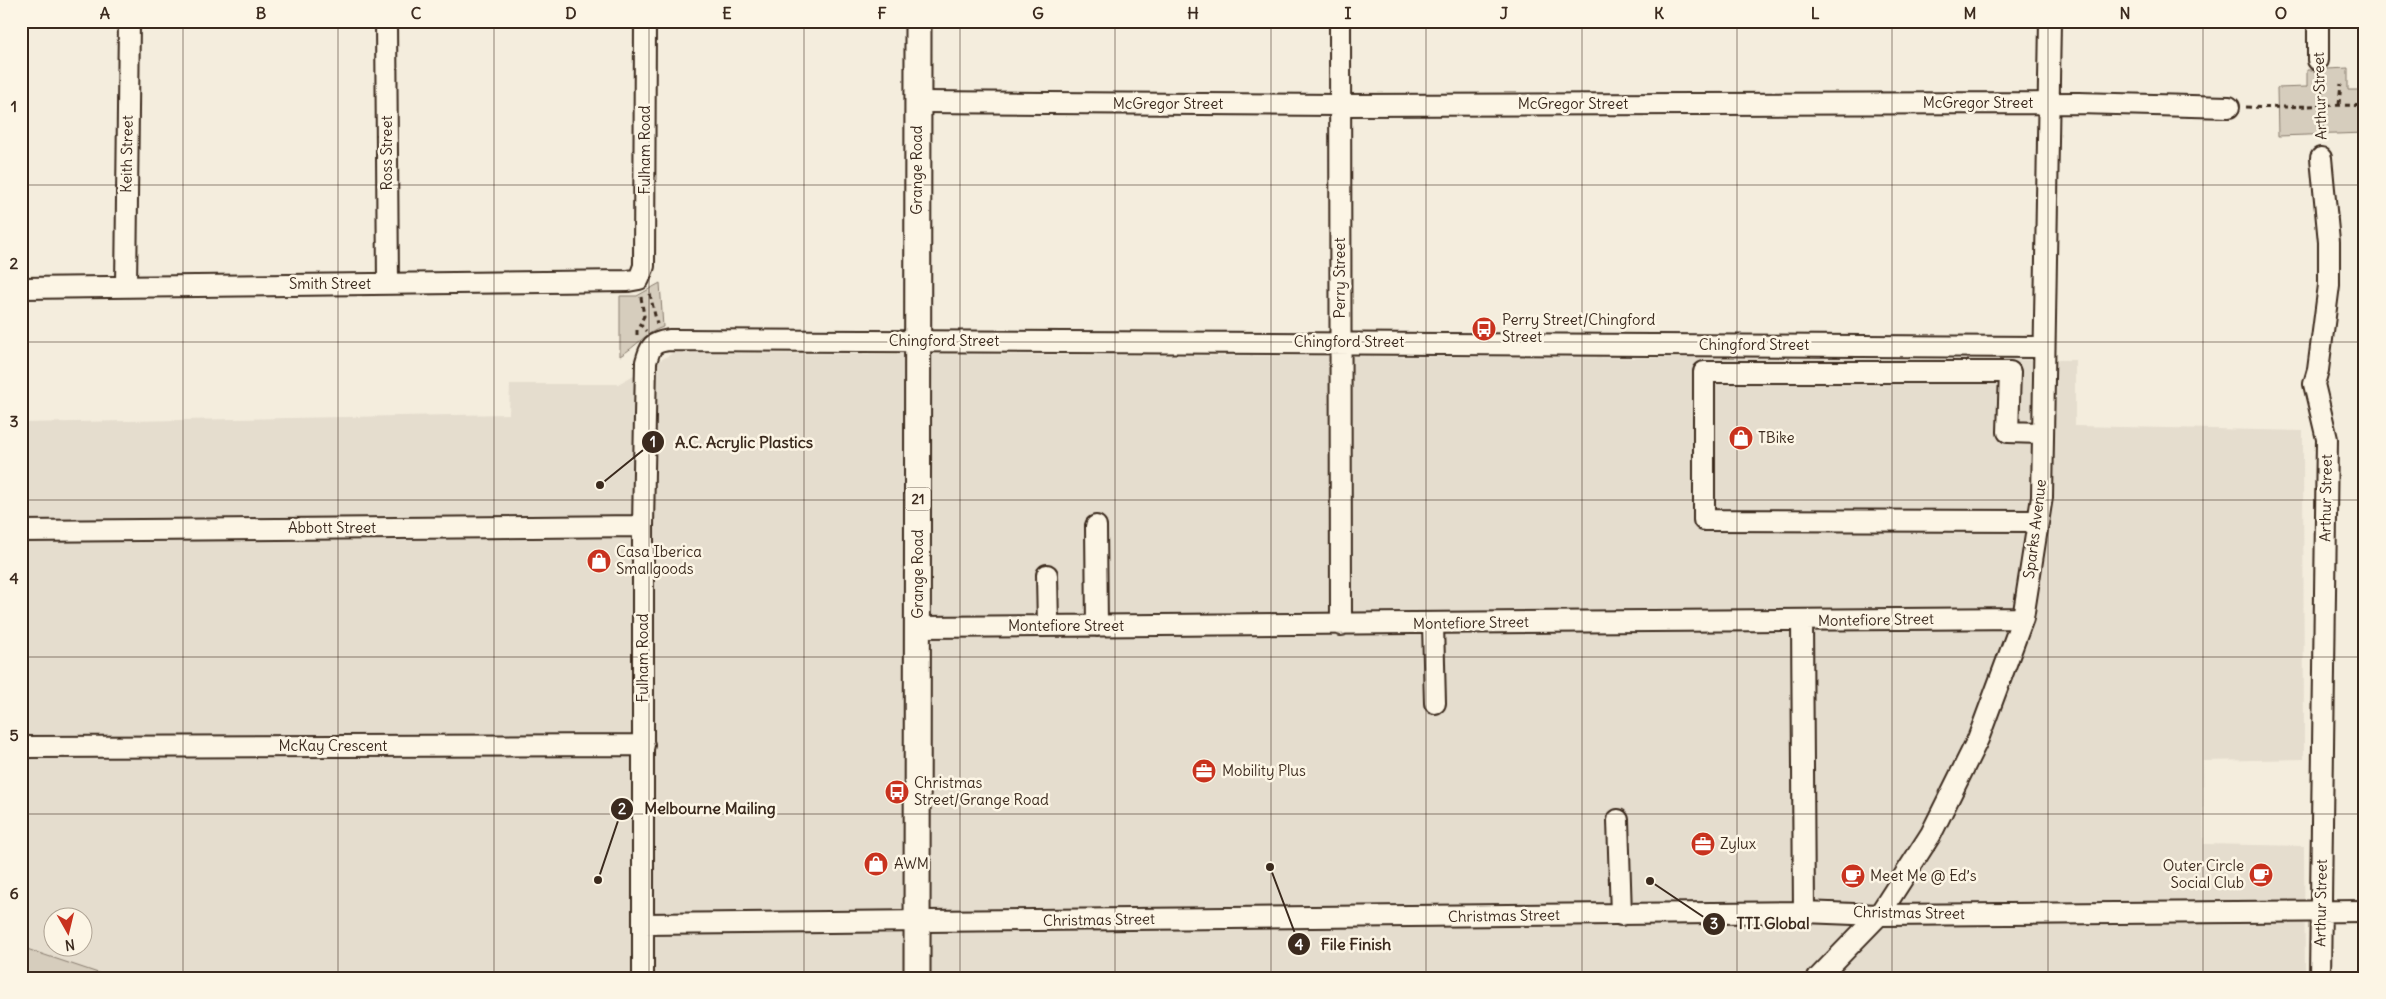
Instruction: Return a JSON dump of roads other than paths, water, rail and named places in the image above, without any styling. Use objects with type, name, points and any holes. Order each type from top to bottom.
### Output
[{"type":"main road","name":"Grange Road","points":[[918,21],[918,978]]},
{"type":"street","name":"Keith Street","points":[[126,286],[129,21]]},
{"type":"street","name":"Ross Street","points":[[386,21],[388,284]]},
{"type":"street","name":"Fulham Road","points":[[639,279],[644,266],[645,21]]},
{"type":"street","name":"Perry Street","points":[[1340,21],[1341,625]]},
{"type":"street","name":"Sparks Avenue","points":[[1818,978],[1879,915],[1931,834],[1978,739],[2023,618],[2042,497],[2043,347],[2050,21]]},
{"type":"street","name":"Arthur Street","points":[[2318,21],[2318,60]]},
{"type":"street","name":"McGregor Street","points":[[918,102],[1340,105],[2049,103],[2229,107]]},
{"type":"street","name":"Arthur Street","points":[[2320,978],[2327,439],[2314,384],[2318,370],[2328,285],[2329,242],[2321,158]]},
{"type":"street","name":"Smith Street","points":[[21,288],[628,282],[639,279]]},
{"type":"street","name":"Chingford Street","points":[[656,342],[669,340],[1340,342],[2043,347]]},
{"type":"street","name":"Fulham Road","points":[[643,978],[643,526],[646,362],[649,349],[656,342]]},
{"type":"street","points":[[2038,520],[1704,520],[1704,372],[2010,372],[2008,432],[2042,433]]},
{"type":"street","name":"Abbott Street","points":[[21,531],[643,526]]},
{"type":"street","points":[[1096,526],[1097,626]]},
{"type":"street","points":[[1047,575],[1048,626]]},
{"type":"street","name":"Montefiore Street","points":[[918,627],[2023,618]]},
{"type":"street","points":[[1802,620],[1804,912]]},
{"type":"street","points":[[1433,624],[1434,703]]},
{"type":"street","name":"McKay Crescent","points":[[21,747],[644,745]]},
{"type":"street","points":[[1618,820],[1621,915]]},
{"type":"street","name":"Christmas Street","points":[[643,924],[1804,912],[1879,915],[2365,911]]},
{"type":"place","name":"Perry Street/Chingford Street","points":[[1484,329]]},
{"type":"place","name":"TBike","points":[[1741,438]]},
{"type":"place","name":"A.C. Acrylic Plastics","points":[[600,485]]},
{"type":"place","name":"Casa Iberica Smallgoods","points":[[599,561]]},
{"type":"place","name":"Mobility Plus","points":[[1204,771]]},
{"type":"place","name":"Christmas Street/Grange Road","points":[[897,792]]},
{"type":"place","name":"Zylux","points":[[1703,844]]},
{"type":"place","name":"AWM","points":[[876,864]]},
{"type":"place","name":"File Finish","points":[[1270,867]]},
{"type":"place","name":"Outer Circle Social Club","points":[[2261,875]]},
{"type":"place","name":"Meet Me @ Ed’s","points":[[1853,876]]},
{"type":"place","name":"Melbourne Mailing","points":[[598,880]]},
{"type":"place","name":"TTI Global","points":[[1650,881]]}]
